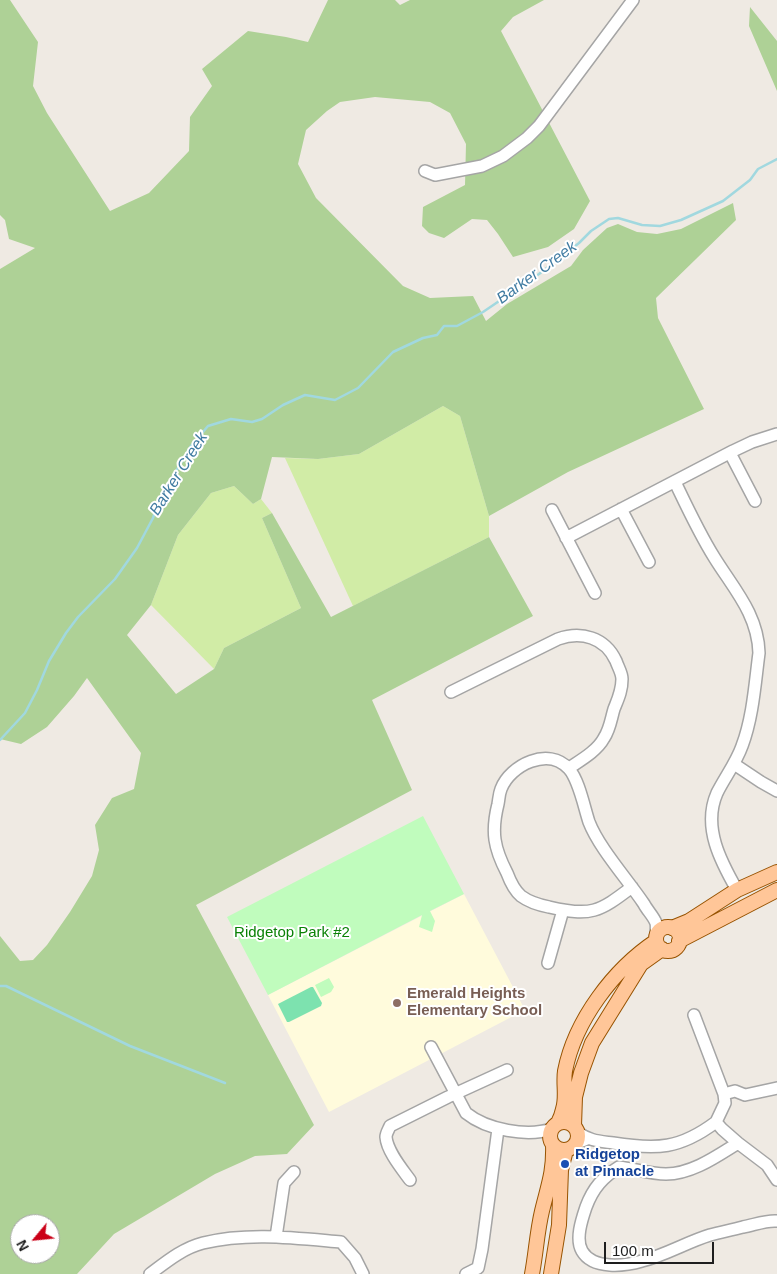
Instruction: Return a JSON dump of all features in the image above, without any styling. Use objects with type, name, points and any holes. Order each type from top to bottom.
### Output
[{"type":"main road","points":[[532,1274],[542,1212],[552,1178],[554,1162],[592,1043],[661,934],[689,920],[737,890],[777,872]]},
{"type":"main road","points":[[661,934],[672,950],[676,948],[680,941],[777,890]]},
{"type":"main road","points":[[661,934],[678,933],[680,941]]},
{"type":"main road","points":[[552,1274],[559,1225],[563,1136]]},
{"type":"street","points":[[425,171],[435,175],[482,166],[503,156],[527,138],[633,0]]},
{"type":"street","points":[[566,538],[752,442],[777,434]]},
{"type":"street","points":[[730,453],[755,501]]},
{"type":"street","points":[[675,482],[714,557],[748,610],[757,631],[759,653],[745,739],[734,764],[716,795],[713,810],[713,835],[719,855],[737,890]]},
{"type":"street","points":[[622,509],[649,562]]},
{"type":"street","points":[[552,510],[595,593]]},
{"type":"street","points":[[451,692],[568,635],[582,635],[596,639],[606,646],[614,656],[620,669],[622,677],[620,696],[614,709],[609,729],[603,740],[591,752],[569,768]]},
{"type":"street","points":[[632,887],[616,899],[592,912],[563,910],[526,899],[515,888],[499,858],[496,847],[494,822],[501,789],[508,778],[524,765],[534,760],[551,758],[569,768],[591,826],[632,887],[661,934]]},
{"type":"street","points":[[734,764],[777,791]]},
{"type":"street","points":[[548,963],[563,910]]},
{"type":"street","points":[[430,1047],[466,1113],[475,1120],[498,1129],[563,1136],[642,1148],[658,1147],[672,1145],[704,1131],[716,1122],[725,1103],[724,1094],[694,1015]]},
{"type":"street","points":[[410,1180],[398,1163],[387,1141],[386,1134],[390,1126],[507,1070]]},
{"type":"street","points":[[724,1094],[735,1091],[745,1095],[777,1088]]},
{"type":"street","points":[[716,1122],[738,1143],[767,1165],[777,1180]]},
{"type":"street","points":[[466,1274],[478,1268],[498,1129]]},
{"type":"street","points":[[738,1143],[707,1162],[689,1170],[667,1174],[619,1167],[608,1174],[592,1192],[582,1219],[579,1242],[582,1251],[592,1261],[611,1265],[629,1264],[644,1261],[711,1235],[764,1222],[777,1221]]},
{"type":"street","points":[[276,1237],[284,1183],[294,1172]]},
{"type":"street","points":[[150,1274],[170,1258],[202,1243],[239,1237],[276,1237],[341,1242],[355,1258],[363,1274]]},
{"type":"shaded area","name":"Emerald Heights Elementary School","points":[[464,894],[525,1010],[329,1112],[268,995]]},
{"type":"green space","points":[[0,0],[10,0],[38,42],[33,86],[47,113],[110,211],[149,193],[189,151],[190,117],[212,86],[202,69],[248,31],[308,42],[328,0],[395,0],[400,5],[410,0],[544,0],[513,17],[501,31],[590,201],[574,229],[548,247],[513,257],[487,220],[472,219],[444,238],[429,233],[422,226],[423,207],[465,185],[466,144],[450,113],[430,102],[375,97],[340,102],[327,111],[306,130],[298,164],[316,198],[403,286],[430,298],[473,296],[486,321],[507,304],[571,266],[583,250],[607,228],[618,224],[637,232],[657,234],[681,229],[733,203],[736,220],[656,298],[658,318],[704,409],[568,472],[489,516],[460,416],[443,406],[359,454],[318,459],[272,457],[261,499],[253,504],[234,486],[211,493],[178,535],[151,605],[127,635],[176,694],[214,669],[224,648],[301,608],[262,518],[272,513],[331,617],[489,537],[533,616],[372,700],[412,790],[196,905],[314,1125],[287,1154],[255,1156],[215,1174],[114,1234],[77,1274],[0,1274],[0,936],[20,961],[33,960],[47,945],[92,876],[99,850],[95,825],[112,798],[134,789],[141,753],[87,678],[47,727],[21,744],[0,739],[0,269],[35,248],[9,239],[5,220],[0,215]]},
{"type":"green space","points":[[750,7],[777,41],[777,91],[749,26]]},
{"type":"green space","points":[[443,406],[460,416],[489,516],[489,537],[353,606],[285,458],[318,459],[359,454]]},
{"type":"green space","points":[[234,486],[253,504],[261,499],[272,513],[262,518],[301,608],[224,648],[214,669],[151,605],[178,535],[211,493]]},
{"type":"green space","name":"Ridgetop Park #2","points":[[423,816],[464,894],[430,911],[435,921],[432,932],[419,927],[422,915],[268,995],[227,917]]},
{"type":"green space","points":[[329,978],[334,987],[331,992],[321,997],[315,985]]},
{"type":"green space","points":[[313,987],[322,1003],[321,1006],[287,1022],[278,1004]]},
{"type":"waterway","name":"Barker Creek","points":[[0,740],[25,713],[49,661],[66,633],[78,617],[115,579],[137,548],[153,518],[159,500],[191,446],[208,426],[231,419],[252,422],[262,419],[283,405],[305,395],[335,400],[358,388],[393,352],[423,338],[437,335],[444,326],[457,326],[483,312],[539,274],[579,243],[591,231],[609,219],[618,218],[642,225],[660,226],[681,220],[723,201],[750,180],[758,169],[777,159]]},
{"type":"waterway","points":[[0,986],[6,986],[130,1046],[225,1083]]},
{"type":"place","name":"Emerald Heights Elementary School","points":[[397,1003]]},
{"type":"place","name":"Ridgetop at Pinnacle","points":[[565,1164]]}]
